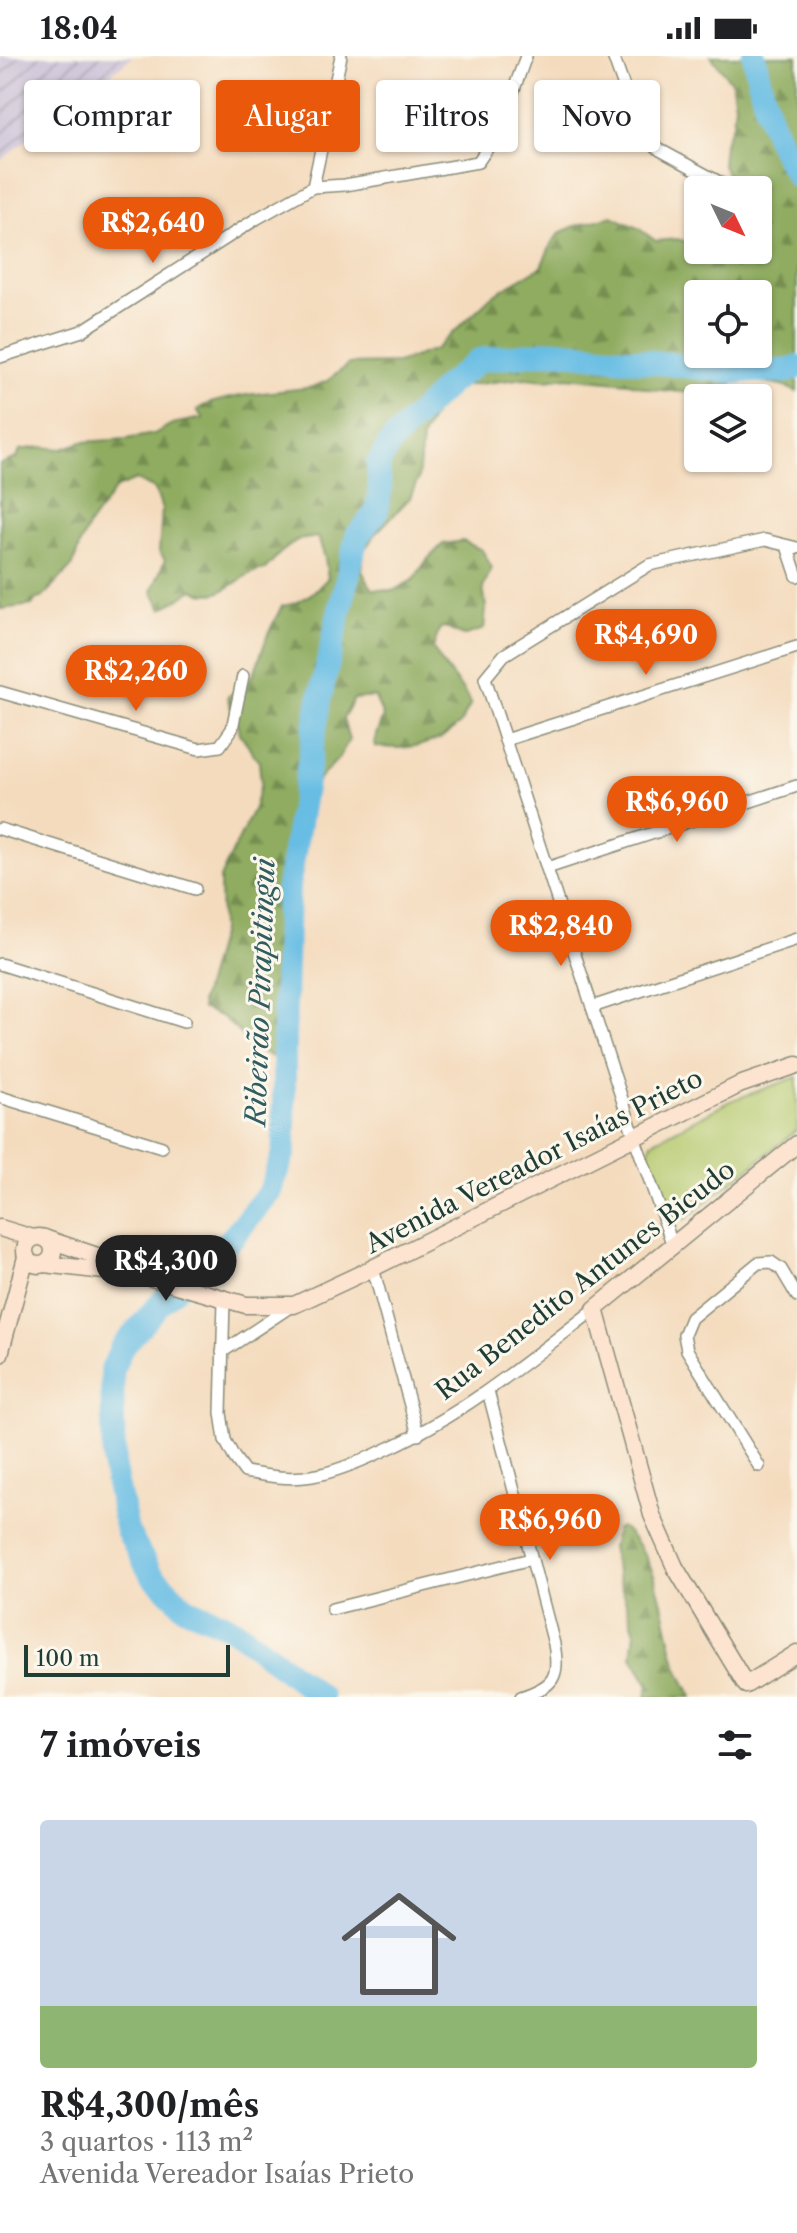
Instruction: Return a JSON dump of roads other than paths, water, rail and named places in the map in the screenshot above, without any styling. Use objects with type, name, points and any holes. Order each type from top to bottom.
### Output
[{"type":"main road","name":"Avenida Vereador Isaías Prieto","points":[[36,1252],[115,1262],[127,1270],[246,1305],[294,1305],[739,1085],[797,1065]]},
{"type":"main road","name":"Rua Benedito Antunes Bicudo","points":[[595,1309],[797,1144]]},
{"type":"main road","points":[[0,1229],[36,1252],[0,1354]]},
{"type":"main road","name":"Avenida Vereador Isaías Prieto","points":[[36,1252],[113,1272],[127,1270]]},
{"type":"main road","points":[[595,1309],[652,1515],[675,1567],[750,1691],[797,1653]]},
{"type":"street","points":[[313,187],[341,56]]},
{"type":"street","points":[[0,357],[82,331],[256,219],[313,187],[345,185],[478,162],[499,131],[526,56]]},
{"type":"street","points":[[613,56],[640,132],[660,150],[708,176]]},
{"type":"street","points":[[673,1246],[635,1139],[485,678],[504,655],[649,565],[765,540],[792,547],[797,576]]},
{"type":"street","points":[[505,740],[797,647]]},
{"type":"street","points":[[0,692],[199,749],[220,746],[232,729],[243,676]]},
{"type":"street","points":[[547,868],[797,786]]},
{"type":"street","points":[[0,829],[195,889]]},
{"type":"street","points":[[592,1007],[797,939]]},
{"type":"street","points":[[0,964],[184,1022]]},
{"type":"street","points":[[0,1097],[162,1147]]},
{"type":"street","points":[[759,1466],[687,1350],[684,1335],[691,1318],[758,1263],[771,1262],[781,1269],[797,1296]]},
{"type":"street","points":[[373,1268],[418,1435]]},
{"type":"street","name":"Rua Benedito Antunes Bicudo","points":[[218,1298],[222,1352],[221,1413],[225,1440],[245,1472],[277,1478],[313,1476],[362,1461],[418,1435],[488,1391],[595,1309]]},
{"type":"street","name":"Avenida Vereador Isaías Prieto","points":[[222,1352],[294,1305]]},
{"type":"street","points":[[488,1391],[558,1666],[550,1683],[521,1697]]},
{"type":"street","points":[[332,1609],[531,1559]]},
{"type":"waterway","name":"Ribeirão Pirapitingui","points":[[754,56],[770,118],[797,176]]},
{"type":"waterway","name":"Ribeirão Pirapitingui","points":[[321,1697],[245,1637],[186,1608],[151,1574],[127,1531],[114,1469],[112,1370],[121,1349],[161,1302],[232,1238],[270,1191],[284,1151],[288,888],[321,693],[357,536],[376,513],[380,491],[378,464],[391,442],[448,385],[480,360],[557,351],[729,371],[787,371],[797,367]]}]
